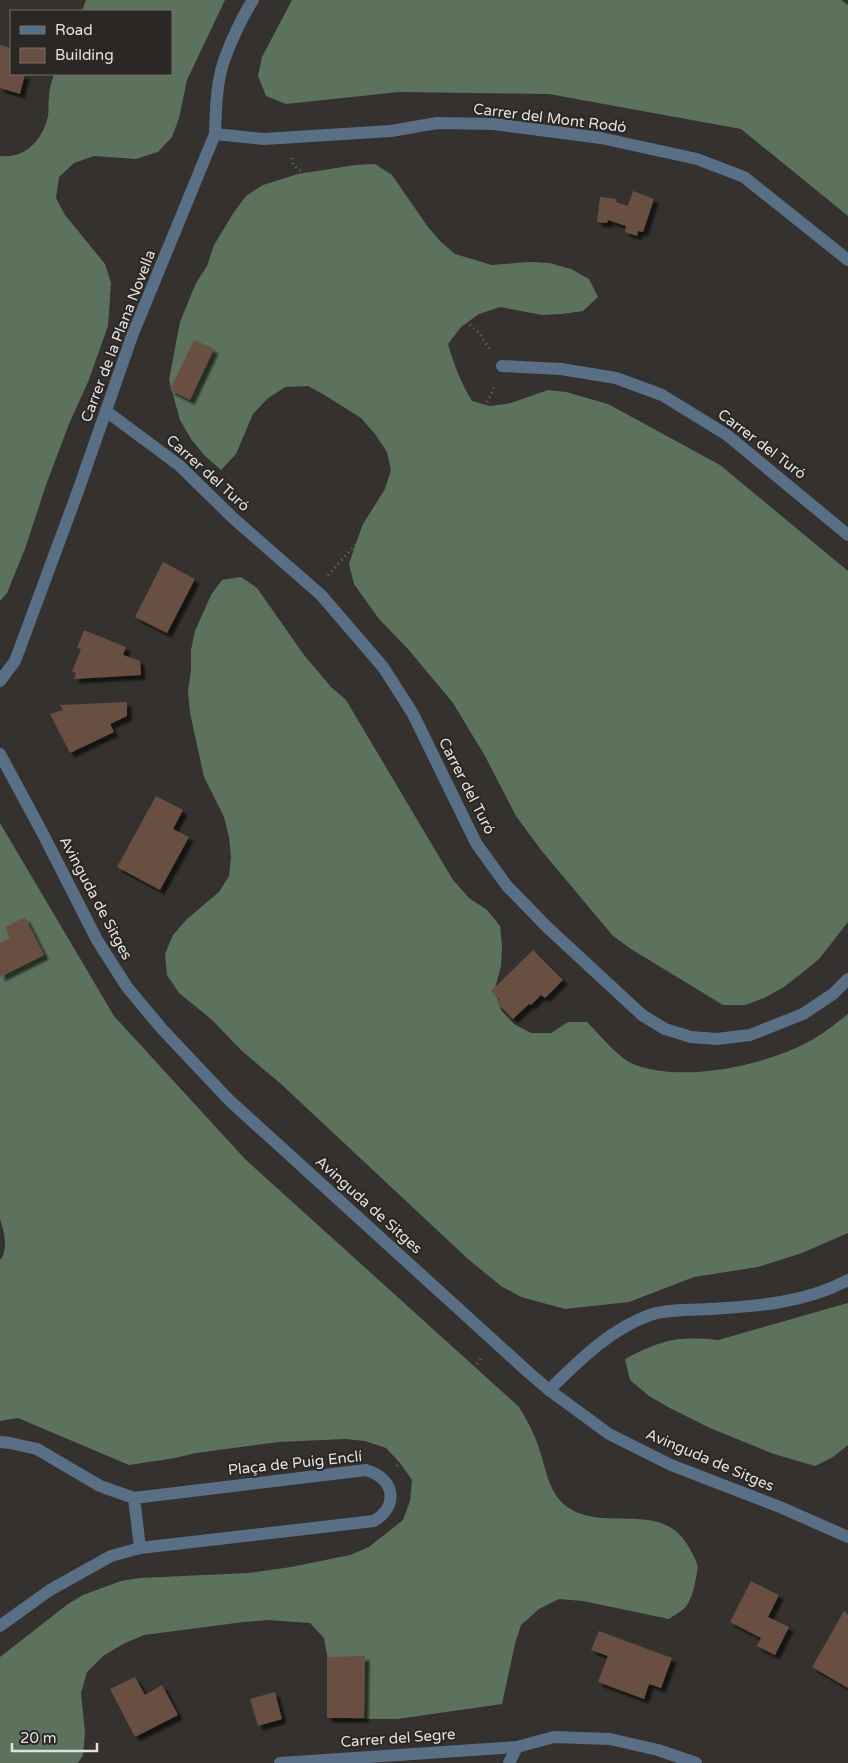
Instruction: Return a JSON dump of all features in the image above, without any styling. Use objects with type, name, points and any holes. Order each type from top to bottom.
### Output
[{"type":"street","name":"Carrer de la Plana Novella","points":[[0,681],[15,661],[132,336],[215,134],[216,101],[222,65],[247,9],[253,0]]},
{"type":"street","name":"Carrer del Mont Rodó","points":[[215,134],[264,140],[391,131],[437,123],[494,124],[601,138],[697,160],[744,177],[848,260]]},
{"type":"street","name":"Carrer del Turó","points":[[502,366],[561,369],[616,378],[662,395],[727,435],[848,534]]},
{"type":"street","name":"Carrer del Turó","points":[[106,412],[180,466],[234,518],[314,589],[384,667],[413,714],[476,843],[507,886],[547,927],[642,1015],[665,1029],[690,1037],[717,1039],[750,1035],[803,1014],[833,994],[848,979]]},
{"type":"street","name":"Avinguda de Sitges","points":[[0,754],[97,940],[127,987],[162,1029],[228,1100],[549,1390],[609,1434],[662,1460],[780,1507],[848,1537]]},
{"type":"street","points":[[549,1390],[583,1357],[622,1327],[651,1314],[766,1306],[804,1298],[848,1280]]},
{"type":"street","points":[[0,1442],[37,1449],[100,1486],[134,1498],[140,1548],[111,1556],[50,1590],[0,1626]]},
{"type":"street","name":"Plaça de Puig Enclí","points":[[134,1498],[366,1470],[381,1478],[387,1484],[390,1492],[390,1502],[382,1516],[374,1521],[140,1548]]},
{"type":"street","name":"Carrer del Segre","points":[[280,1763],[517,1747],[554,1737],[610,1739],[658,1750],[696,1763]]},
{"type":"street","points":[[510,1763],[517,1747]]},
{"type":"path","points":[[293,164],[479,333]]},
{"type":"path","points":[[314,589],[488,401]]},
{"type":"path","points":[[381,1478],[393,1470],[451,1401],[479,1360]]},
{"type":"green space","points":[[86,0],[225,0],[187,80],[179,118],[172,137],[158,152],[136,159],[94,156],[74,163],[59,177],[56,198],[65,215],[105,264],[111,283],[108,326],[88,382],[69,424],[46,485],[25,549],[7,593],[0,601],[0,156],[9,156],[25,151],[37,140],[46,124],[54,75],[172,75],[172,10],[82,10]]},
{"type":"green space","points":[[292,0],[841,0],[848,5],[848,216],[741,129],[549,94],[399,92],[286,104],[266,96],[258,76],[262,57]]},
{"type":"green space","points":[[375,164],[392,175],[428,227],[455,254],[492,265],[529,262],[549,263],[571,269],[589,279],[598,297],[583,311],[562,314],[542,315],[500,307],[479,314],[461,327],[448,344],[458,374],[472,401],[490,406],[511,403],[548,390],[566,392],[608,404],[720,465],[848,571],[848,922],[819,959],[784,987],[764,998],[745,1005],[723,1005],[613,936],[541,850],[516,816],[485,756],[453,703],[408,649],[379,619],[354,584],[349,564],[363,524],[385,489],[391,470],[387,452],[361,418],[308,386],[285,387],[267,399],[253,414],[236,454],[221,470],[205,456],[191,439],[180,420],[169,380],[180,322],[196,283],[207,266],[214,245],[246,196],[263,185],[298,174],[355,165]]},
{"type":"green space","points":[[241,577],[257,588],[304,655],[331,687],[346,700],[453,880],[469,898],[487,910],[500,926],[501,966],[495,988],[501,1010],[514,1024],[531,1033],[551,1033],[568,1022],[587,1022],[614,1050],[631,1063],[650,1069],[672,1072],[696,1072],[745,1065],[790,1051],[818,1036],[848,1014],[848,1233],[802,1253],[758,1267],[694,1277],[629,1302],[565,1309],[521,1297],[501,1286],[468,1259],[281,1084],[242,1051],[211,1019],[179,993],[167,975],[165,954],[173,935],[187,919],[219,892],[229,876],[231,857],[224,817],[204,777],[190,713],[188,691],[191,671],[191,650],[195,631],[211,595],[222,580]]},
{"type":"green space","points":[[0,823],[114,1016],[245,1159],[519,1407],[535,1437],[551,1487],[560,1500],[566,1506],[581,1514],[598,1518],[650,1520],[666,1525],[679,1534],[691,1551],[697,1566],[692,1594],[683,1609],[669,1619],[583,1601],[559,1599],[539,1609],[521,1625],[502,1704],[397,1719],[352,1719],[336,1705],[324,1638],[310,1623],[267,1620],[144,1635],[123,1644],[103,1656],[87,1672],[81,1693],[85,1733],[83,1755],[78,1763],[0,1763],[0,1657],[68,1604],[83,1595],[121,1581],[140,1578],[248,1573],[291,1567],[350,1555],[369,1547],[403,1520],[410,1501],[412,1480],[386,1448],[365,1441],[345,1439],[279,1442],[196,1453],[129,1465],[18,1418],[0,1421],[0,1260],[5,1246],[0,1219]]},
{"type":"green space","points":[[848,1303],[848,1445],[833,1457],[815,1466],[774,1454],[710,1428],[649,1396],[630,1380],[625,1359],[649,1347],[680,1339],[718,1340]]},
{"type":"building","points":[[0,45],[10,48],[10,75],[25,75],[20,94],[0,88]]},
{"type":"building","points":[[633,191],[654,199],[643,232],[638,231],[637,236],[625,232],[626,226],[608,220],[607,223],[597,222],[600,197],[617,199],[616,202],[628,206]]},
{"type":"building","points":[[194,340],[214,349],[190,400],[170,390]]},
{"type":"building","points":[[163,562],[195,579],[167,633],[135,617]]},
{"type":"building","points":[[84,630],[126,647],[123,655],[140,661],[141,675],[74,679],[76,673],[72,671],[81,649],[77,648]]},
{"type":"building","points":[[127,702],[127,716],[110,724],[114,732],[70,753],[50,714],[63,710],[60,705]]},
{"type":"building","points":[[156,796],[183,810],[173,829],[189,837],[160,890],[117,867]]},
{"type":"building","points":[[25,917],[44,955],[0,977],[0,943],[10,938],[5,927]]},
{"type":"building","points":[[533,950],[563,980],[545,998],[541,995],[513,1019],[497,1003],[500,1000],[491,991]]},
{"type":"building","points":[[751,1581],[779,1595],[768,1617],[789,1627],[775,1655],[757,1646],[761,1638],[730,1622]]},
{"type":"building","points":[[844,1611],[848,1614],[848,1688],[812,1667]]},
{"type":"building","points":[[599,1631],[672,1658],[661,1688],[649,1684],[644,1699],[598,1682],[608,1656],[591,1650]]},
{"type":"building","points":[[365,1656],[364,1718],[327,1718],[327,1657]]},
{"type":"building","points":[[135,1677],[145,1695],[162,1685],[178,1715],[135,1737],[110,1689]]},
{"type":"building","points":[[275,1692],[282,1719],[258,1726],[250,1699]]}]
